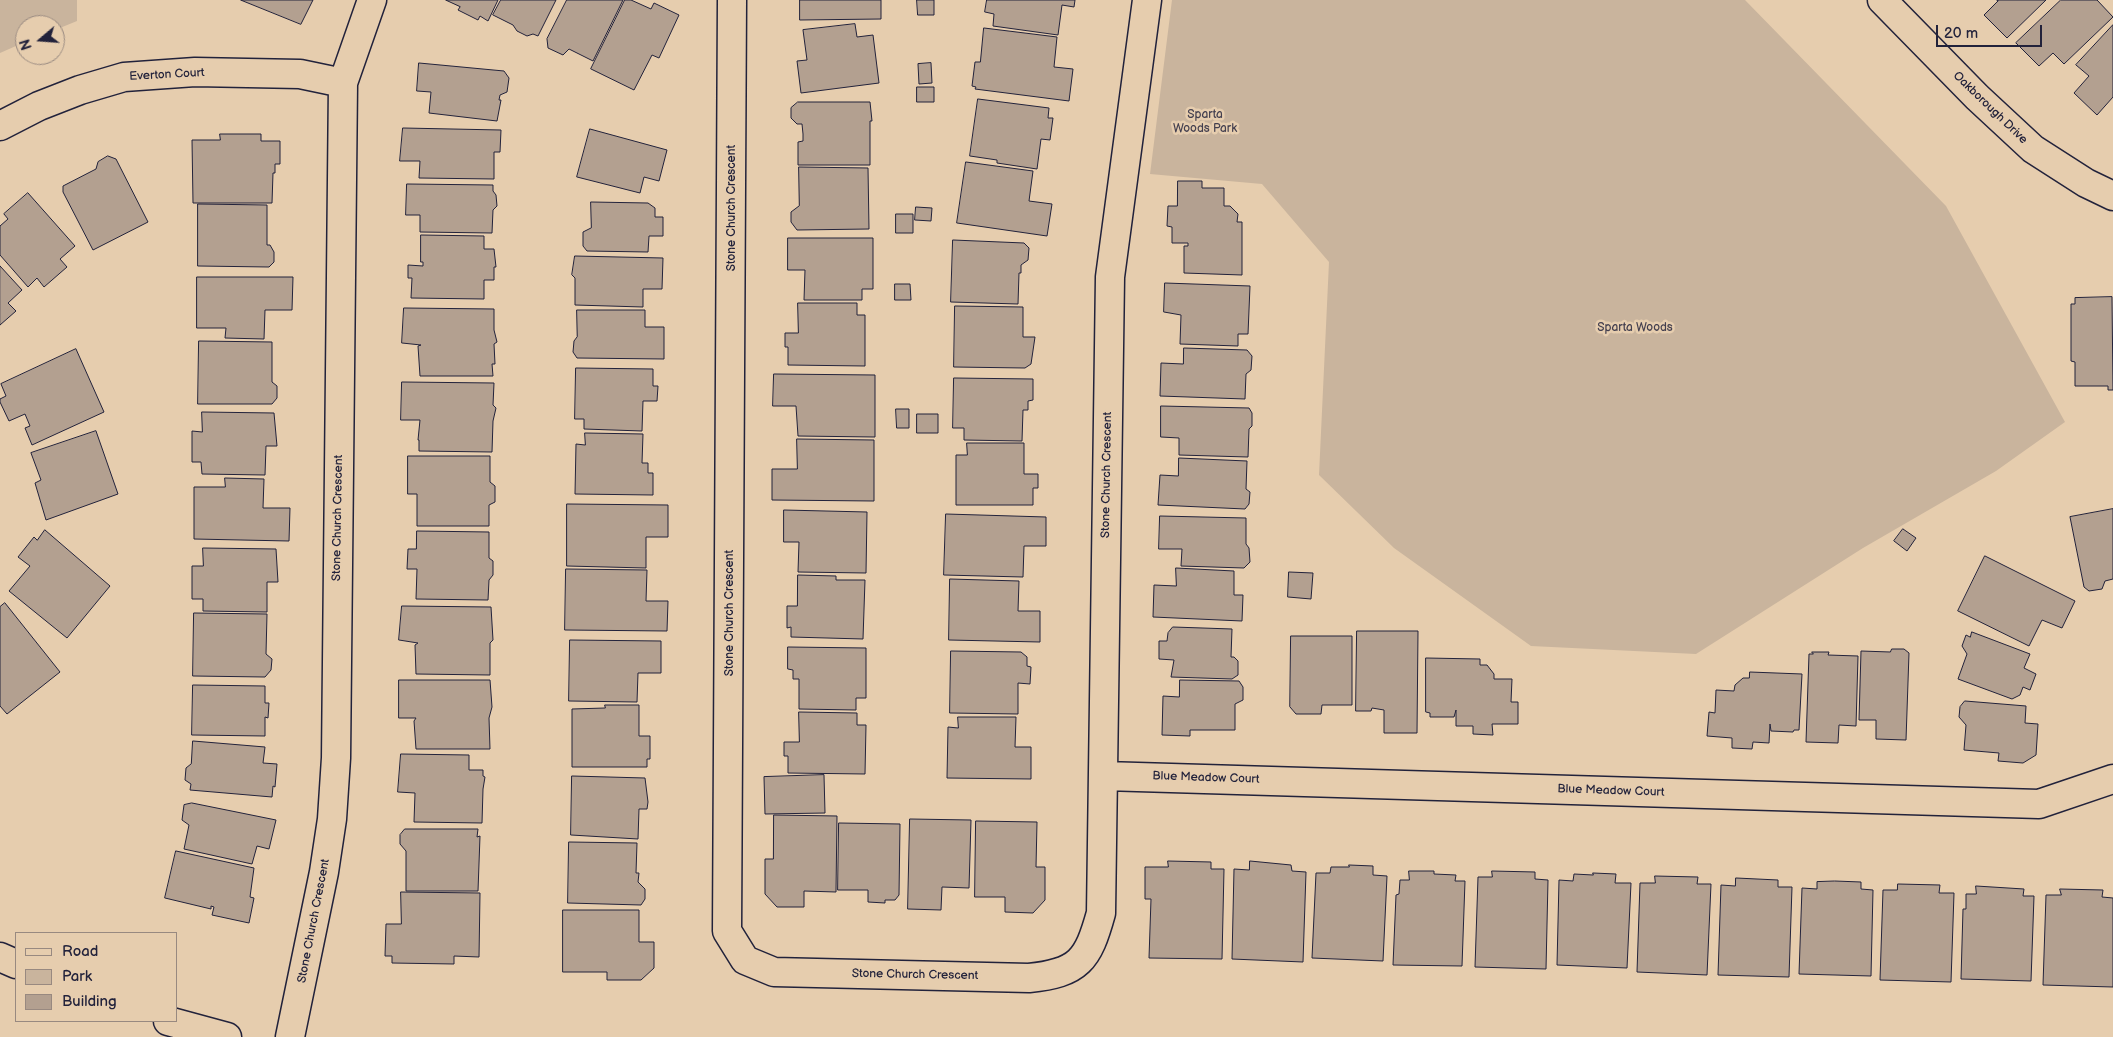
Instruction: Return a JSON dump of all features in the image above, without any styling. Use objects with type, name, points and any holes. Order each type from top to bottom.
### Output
[{"type":"street","name":"Stone Church Crescent","points":[[290,1037],[324,872],[332,819],[343,83],[372,0]]},
{"type":"street","name":"Stone Church Crescent","points":[[732,0],[727,931],[744,960],[774,972],[1029,978],[1054,975],[1078,964],[1094,940],[1101,913],[1110,277],[1147,0]]},
{"type":"street","name":"Oakborough Drive","points":[[1882,0],[1977,97],[2033,149],[2086,183],[2113,196]]},
{"type":"street","name":"Everton Court","points":[[0,126],[39,106],[80,90],[124,77],[195,72],[300,74],[343,83]]},
{"type":"street","name":"Blue Meadow Court","points":[[1104,776],[2039,804],[2113,779]]},
{"type":"street","points":[[0,957],[15,964]]},
{"type":"street","points":[[172,1022],[227,1037]]},
{"type":"green space","points":[[0,0],[77,0],[77,21],[65,26],[65,15],[15,15],[15,46],[0,53]]},
{"type":"green space","name":"Sparta Woods","points":[[1172,0],[1745,0],[1946,206],[2065,422],[1996,471],[1863,548],[1696,654],[1531,646],[1394,548],[1319,475],[1329,262],[1262,184],[1150,174]]},
{"type":"building","points":[[241,0],[313,0],[301,24]]},
{"type":"building","points":[[446,0],[498,0],[488,21],[480,16],[478,20],[458,10],[460,7]]},
{"type":"building","points":[[501,0],[556,0],[538,36],[533,34],[527,36],[517,31],[513,25],[493,15]]},
{"type":"building","points":[[567,0],[623,0],[593,61],[569,49],[563,55],[548,48],[547,39]]},
{"type":"building","points":[[625,0],[631,0],[651,9],[654,3],[679,15],[659,58],[652,55],[634,90],[591,69]]},
{"type":"building","points":[[800,0],[881,0],[881,19],[800,20]]},
{"type":"building","points":[[917,0],[934,0],[934,15],[918,15]]},
{"type":"building","points":[[987,0],[1075,0],[1074,7],[1062,5],[1058,35],[993,26],[994,14],[985,12]]},
{"type":"building","points":[[1997,0],[2046,0],[2007,38],[1984,15]]},
{"type":"building","points":[[2061,0],[2097,0],[2113,17],[2064,64],[2053,53],[2039,66],[2016,43]]},
{"type":"building","points":[[855,24],[857,37],[873,35],[879,83],[801,93],[797,61],[807,60],[803,30]]},
{"type":"building","points":[[2113,25],[2113,97],[2097,115],[2074,93],[2089,76],[2076,65]]},
{"type":"building","points":[[984,28],[1057,37],[1054,67],[1073,69],[1069,101],[975,89],[976,87],[972,86],[975,62],[980,62]]},
{"type":"building","points":[[419,63],[504,71],[509,78],[507,92],[500,95],[499,100],[501,100],[497,121],[429,113],[431,92],[417,91]]},
{"type":"building","points":[[931,63],[932,83],[919,84],[918,64]]},
{"type":"building","points":[[917,87],[934,87],[934,102],[917,102]]},
{"type":"building","points":[[978,99],[1049,108],[1048,118],[1053,118],[1050,140],[1041,139],[1037,169],[997,163],[997,160],[970,156]]},
{"type":"building","points":[[798,102],[870,102],[872,121],[870,121],[870,165],[798,165],[798,142],[803,141],[802,124],[797,124],[791,118],[791,108]]},
{"type":"building","points":[[403,128],[501,130],[500,152],[494,152],[494,179],[419,178],[420,161],[400,161]]},
{"type":"building","points":[[590,129],[667,150],[659,181],[644,177],[640,193],[577,177]]},
{"type":"building","points":[[220,134],[261,134],[261,141],[280,141],[280,164],[275,164],[275,173],[273,173],[272,203],[193,203],[192,140],[220,140]]},
{"type":"building","points":[[108,156],[116,159],[148,222],[93,250],[63,192],[63,186],[96,169],[98,162]]},
{"type":"building","points":[[966,162],[1033,171],[1029,201],[1052,204],[1047,236],[957,223]]},
{"type":"building","points":[[799,167],[868,168],[869,229],[797,230],[791,222],[791,212],[799,206]]},
{"type":"building","points":[[1178,181],[1202,181],[1202,188],[1224,188],[1224,206],[1230,206],[1238,214],[1237,222],[1242,222],[1242,275],[1184,273],[1184,246],[1188,246],[1188,243],[1172,243],[1172,227],[1167,226],[1168,206],[1177,206]]},
{"type":"building","points":[[407,184],[493,185],[497,206],[493,210],[492,233],[420,232],[420,215],[406,215]]},
{"type":"building","points":[[28,193],[75,246],[60,259],[67,267],[44,287],[37,278],[28,287],[0,255],[0,226],[8,219],[4,214]]},
{"type":"building","points":[[591,202],[648,203],[655,208],[655,217],[663,217],[663,236],[649,236],[648,252],[587,251],[583,246],[583,232],[591,228]]},
{"type":"building","points":[[198,204],[267,205],[267,245],[270,245],[274,252],[274,262],[269,267],[198,266]]},
{"type":"building","points":[[916,207],[932,208],[931,221],[915,220]]},
{"type":"building","points":[[896,214],[913,214],[913,233],[896,233]]},
{"type":"building","points":[[421,235],[484,236],[484,249],[494,249],[496,267],[494,267],[494,280],[484,280],[484,299],[411,298],[412,278],[408,278],[408,265],[423,266],[423,262],[421,262]]},
{"type":"building","points":[[788,238],[873,238],[873,289],[862,289],[862,300],[804,300],[805,270],[788,270]]},
{"type":"building","points":[[953,240],[1024,243],[1029,248],[1028,260],[1021,265],[1021,273],[1019,273],[1018,304],[951,302]]},
{"type":"building","points":[[575,256],[663,258],[662,289],[643,289],[643,307],[575,305],[575,278],[572,275]]},
{"type":"building","points":[[0,266],[22,290],[8,303],[16,311],[0,325]]},
{"type":"building","points":[[197,277],[293,277],[292,310],[265,310],[264,339],[225,338],[226,328],[197,328]]},
{"type":"building","points":[[1165,283],[1250,286],[1248,334],[1238,334],[1238,346],[1180,344],[1181,315],[1164,312]]},
{"type":"building","points":[[895,284],[910,284],[911,300],[895,300]]},
{"type":"building","points":[[2112,297],[2113,390],[2108,390],[2108,386],[2075,386],[2075,362],[2071,361],[2071,304],[2075,304],[2075,298]]},
{"type":"building","points":[[798,303],[857,303],[857,315],[865,315],[865,366],[788,365],[788,347],[785,347],[785,333],[798,333]]},
{"type":"building","points":[[955,306],[1023,307],[1023,337],[1035,337],[1031,364],[1025,368],[954,367]]},
{"type":"building","points":[[404,308],[494,309],[494,330],[497,342],[494,344],[495,364],[492,364],[493,376],[420,376],[418,346],[421,345],[402,343]]},
{"type":"building","points":[[577,310],[645,310],[645,327],[664,327],[664,359],[577,358],[573,352],[574,341],[577,337]]},
{"type":"building","points":[[199,341],[272,342],[272,382],[277,386],[277,398],[272,404],[198,404]]},
{"type":"building","points":[[1184,348],[1247,350],[1252,356],[1251,370],[1246,374],[1245,399],[1160,396],[1161,363],[1183,364]]},
{"type":"building","points":[[76,349],[104,412],[32,445],[25,428],[30,426],[25,414],[9,421],[0,402],[0,399],[6,396],[1,384]]},
{"type":"building","points":[[576,368],[653,369],[653,386],[658,386],[657,401],[643,401],[642,431],[584,429],[584,419],[575,419]]},
{"type":"building","points":[[774,374],[875,375],[875,437],[798,436],[796,406],[773,406]]},
{"type":"building","points":[[954,378],[1033,379],[1033,400],[1028,401],[1028,410],[1023,410],[1022,441],[964,440],[964,428],[953,428]]},
{"type":"building","points":[[402,382],[494,383],[493,405],[496,408],[493,421],[492,452],[419,451],[420,420],[401,420]]},
{"type":"building","points":[[1161,406],[1249,408],[1252,413],[1252,426],[1249,429],[1248,457],[1179,455],[1179,438],[1161,437]]},
{"type":"building","points":[[896,409],[909,409],[909,428],[897,428]]},
{"type":"building","points":[[202,412],[274,413],[277,446],[266,446],[265,475],[202,474],[201,462],[192,462],[192,431],[202,432]]},
{"type":"building","points":[[917,414],[938,414],[938,433],[917,433]]},
{"type":"building","points":[[96,431],[118,494],[46,520],[35,483],[41,480],[31,453]]},
{"type":"building","points":[[585,433],[643,434],[642,463],[648,463],[648,473],[653,473],[653,495],[575,494],[576,444],[585,445]]},
{"type":"building","points":[[797,439],[874,440],[874,501],[772,500],[772,469],[797,469]]},
{"type":"building","points":[[967,443],[1024,443],[1024,474],[1038,474],[1038,488],[1033,488],[1033,505],[956,505],[956,455],[967,455]]},
{"type":"building","points":[[408,456],[490,456],[490,482],[495,486],[495,502],[489,505],[489,526],[417,526],[417,494],[408,494]]},
{"type":"building","points":[[1179,458],[1247,461],[1246,489],[1250,492],[1249,504],[1245,509],[1158,505],[1160,475],[1178,476]]},
{"type":"building","points":[[225,478],[264,479],[263,508],[290,508],[289,541],[194,539],[194,487],[225,487]]},
{"type":"building","points":[[567,504],[668,505],[668,537],[646,537],[646,568],[567,566]]},
{"type":"building","points":[[2113,509],[2113,579],[2105,581],[2102,589],[2089,591],[2084,587],[2070,517]]},
{"type":"building","points":[[784,510],[867,512],[866,573],[798,572],[799,542],[784,542]]},
{"type":"building","points":[[946,514],[1046,517],[1046,546],[1024,546],[1023,577],[944,575]]},
{"type":"building","points":[[1160,516],[1246,518],[1246,544],[1249,548],[1250,562],[1244,568],[1181,566],[1182,549],[1159,549]]},
{"type":"building","points":[[1903,529],[1916,538],[1907,551],[1894,541]]},
{"type":"building","points":[[45,530],[110,586],[67,638],[9,591],[30,566],[18,557],[34,537],[37,540]]},
{"type":"building","points":[[417,531],[489,532],[489,558],[493,561],[493,575],[489,580],[488,600],[416,599],[417,569],[407,569],[408,549],[416,549]]},
{"type":"building","points":[[203,548],[276,549],[278,582],[267,582],[267,612],[203,611],[203,599],[192,599],[192,566],[203,566]]},
{"type":"building","points":[[1985,556],[2075,601],[2062,628],[2042,620],[2029,646],[1958,611]]},
{"type":"building","points":[[1176,568],[1234,571],[1234,595],[1243,595],[1242,621],[1153,617],[1154,585],[1176,586]]},
{"type":"building","points":[[566,569],[647,570],[646,601],[668,601],[667,631],[565,630]]},
{"type":"building","points":[[1289,572],[1313,573],[1311,599],[1288,597]]},
{"type":"building","points":[[798,575],[836,576],[836,580],[865,580],[863,639],[791,637],[791,627],[787,628],[787,606],[797,606]]},
{"type":"building","points":[[950,579],[1019,581],[1018,611],[1040,611],[1040,642],[949,640]]},
{"type":"building","points":[[5,603],[60,672],[7,714],[0,706],[0,607]]},
{"type":"building","points":[[402,606],[491,607],[493,640],[490,643],[490,675],[416,674],[415,645],[418,643],[399,640]]},
{"type":"building","points":[[194,613],[267,614],[266,654],[272,659],[271,670],[265,677],[193,676]]},
{"type":"building","points":[[1173,627],[1232,629],[1231,657],[1238,661],[1238,675],[1232,679],[1171,677],[1174,660],[1159,659],[1159,641],[1167,641],[1168,633]]},
{"type":"building","points":[[1357,631],[1418,631],[1417,733],[1384,733],[1384,710],[1372,708],[1371,711],[1356,711]]},
{"type":"building","points":[[1972,632],[2030,654],[2024,668],[2036,674],[2030,690],[2023,687],[2020,695],[2012,699],[1958,679],[1967,654],[1962,646],[1966,635],[1970,637]]},
{"type":"building","points":[[1291,636],[1352,636],[1352,705],[1322,705],[1321,714],[1296,714],[1290,707]]},
{"type":"building","points":[[570,640],[661,641],[661,673],[638,673],[637,702],[569,701]]},
{"type":"building","points":[[788,647],[866,648],[866,698],[856,698],[856,710],[799,709],[799,679],[793,679],[793,670],[788,669]]},
{"type":"building","points":[[1892,649],[1904,649],[1909,653],[1906,740],[1876,739],[1876,720],[1859,720],[1861,651],[1890,652]]},
{"type":"building","points":[[951,651],[1021,652],[1027,657],[1027,666],[1031,667],[1030,684],[1018,683],[1018,714],[950,713]]},
{"type":"building","points":[[1812,652],[1829,652],[1828,655],[1858,656],[1856,726],[1839,725],[1838,743],[1806,742],[1809,654],[1813,654]]},
{"type":"building","points":[[1426,658],[1480,659],[1480,665],[1487,665],[1494,674],[1494,679],[1512,679],[1511,702],[1518,702],[1518,724],[1492,724],[1493,735],[1473,734],[1473,726],[1456,726],[1456,710],[1454,717],[1430,717],[1430,713],[1426,712]]},
{"type":"building","points":[[1750,672],[1802,674],[1799,730],[1794,730],[1793,732],[1771,731],[1770,724],[1769,743],[1753,742],[1752,749],[1732,748],[1732,738],[1707,736],[1709,712],[1715,713],[1716,690],[1734,691],[1735,685],[1743,678],[1749,678]]},
{"type":"building","points":[[399,680],[490,680],[492,707],[489,718],[490,749],[416,749],[414,721],[416,718],[399,718]]},
{"type":"building","points":[[1180,680],[1239,681],[1243,687],[1243,700],[1235,704],[1235,730],[1190,730],[1190,736],[1162,735],[1163,696],[1179,697]]},
{"type":"building","points":[[193,685],[265,686],[265,703],[269,703],[268,718],[265,717],[265,736],[192,735]]},
{"type":"building","points":[[1965,701],[2026,706],[2025,723],[2038,724],[2036,755],[2023,763],[1998,761],[1999,753],[1964,750],[1966,725],[1959,717],[1960,707]]},
{"type":"building","points":[[605,705],[639,705],[639,736],[650,736],[650,759],[647,759],[647,767],[572,767],[572,709],[605,708]]},
{"type":"building","points":[[799,712],[857,713],[857,725],[866,725],[865,774],[788,773],[788,756],[784,756],[784,742],[799,742]]},
{"type":"building","points":[[958,717],[1016,717],[1015,747],[1031,747],[1031,779],[947,778],[948,727],[958,728]]},
{"type":"building","points":[[193,741],[265,747],[263,763],[277,764],[272,797],[190,790],[191,784],[185,780],[186,768],[191,764]]},
{"type":"building","points":[[401,754],[469,755],[469,770],[483,770],[483,776],[485,777],[482,823],[414,822],[415,793],[398,792]]},
{"type":"building","points":[[824,775],[825,813],[765,814],[764,777]]},
{"type":"building","points":[[572,776],[645,778],[648,802],[647,809],[639,809],[638,839],[571,835]]},
{"type":"building","points":[[192,803],[276,820],[269,849],[257,846],[252,864],[184,849],[189,825],[182,820],[184,805]]},
{"type":"building","points":[[774,815],[837,816],[836,892],[804,891],[804,907],[777,907],[765,894],[765,859],[773,859]]},
{"type":"building","points":[[910,819],[971,820],[969,888],[942,887],[941,910],[908,909]]},
{"type":"building","points":[[976,821],[1037,822],[1036,867],[1045,867],[1045,900],[1033,913],[1005,912],[1005,897],[975,897]]},
{"type":"building","points":[[839,823],[900,824],[899,895],[895,900],[885,900],[885,903],[868,902],[868,890],[838,890]]},
{"type":"building","points":[[405,829],[478,829],[477,837],[480,836],[478,891],[406,891],[406,851],[400,844],[400,835]]},
{"type":"building","points":[[569,842],[637,843],[636,873],[639,873],[638,882],[645,889],[645,899],[641,905],[568,903]]},
{"type":"building","points":[[176,851],[254,868],[250,897],[254,898],[249,923],[212,915],[214,907],[211,906],[211,909],[165,898]]},
{"type":"building","points":[[1168,861],[1211,862],[1211,869],[1224,869],[1222,959],[1149,958],[1151,899],[1145,899],[1145,867],[1168,867]]},
{"type":"building","points":[[1250,861],[1291,865],[1292,871],[1306,872],[1303,962],[1232,959],[1234,869],[1249,870]]},
{"type":"building","points":[[1349,865],[1373,866],[1373,875],[1387,876],[1383,961],[1312,958],[1316,873],[1330,873],[1331,867],[1349,867]]},
{"type":"building","points":[[1409,871],[1434,871],[1434,874],[1456,875],[1455,881],[1465,881],[1462,966],[1393,965],[1396,895],[1399,894],[1400,880],[1409,880]]},
{"type":"building","points":[[1492,871],[1535,872],[1535,879],[1548,880],[1546,969],[1475,967],[1478,877],[1492,877]]},
{"type":"building","points":[[1593,873],[1616,874],[1615,883],[1631,883],[1627,968],[1557,965],[1559,880],[1573,881],[1574,874],[1593,875]]},
{"type":"building","points":[[1655,876],[1698,877],[1697,884],[1711,884],[1707,975],[1637,972],[1640,883],[1655,883]]},
{"type":"building","points":[[1736,878],[1778,880],[1778,887],[1792,887],[1789,977],[1718,975],[1721,885],[1735,886]]},
{"type":"building","points":[[1817,882],[1861,882],[1861,889],[1873,890],[1871,976],[1799,974],[1802,888],[1817,889]]},
{"type":"building","points":[[1898,884],[1940,885],[1939,893],[1954,893],[1951,982],[1880,980],[1883,890],[1897,890]]},
{"type":"building","points":[[1976,886],[2024,889],[2023,896],[2034,896],[2031,981],[1961,979],[1963,909],[1966,909],[1966,894],[1976,894]]},
{"type":"building","points":[[2060,889],[2103,890],[2102,897],[2113,898],[2113,987],[2043,985],[2046,895],[2061,895]]},
{"type":"building","points":[[401,892],[480,893],[479,957],[454,956],[454,964],[392,963],[392,956],[385,956],[386,924],[401,924]]},
{"type":"building","points":[[563,910],[639,910],[639,942],[654,942],[654,968],[641,980],[607,980],[607,972],[563,972]]},
{"type":"park label","name":"Sparta Woods Park","points":[[1205,122]]}]
